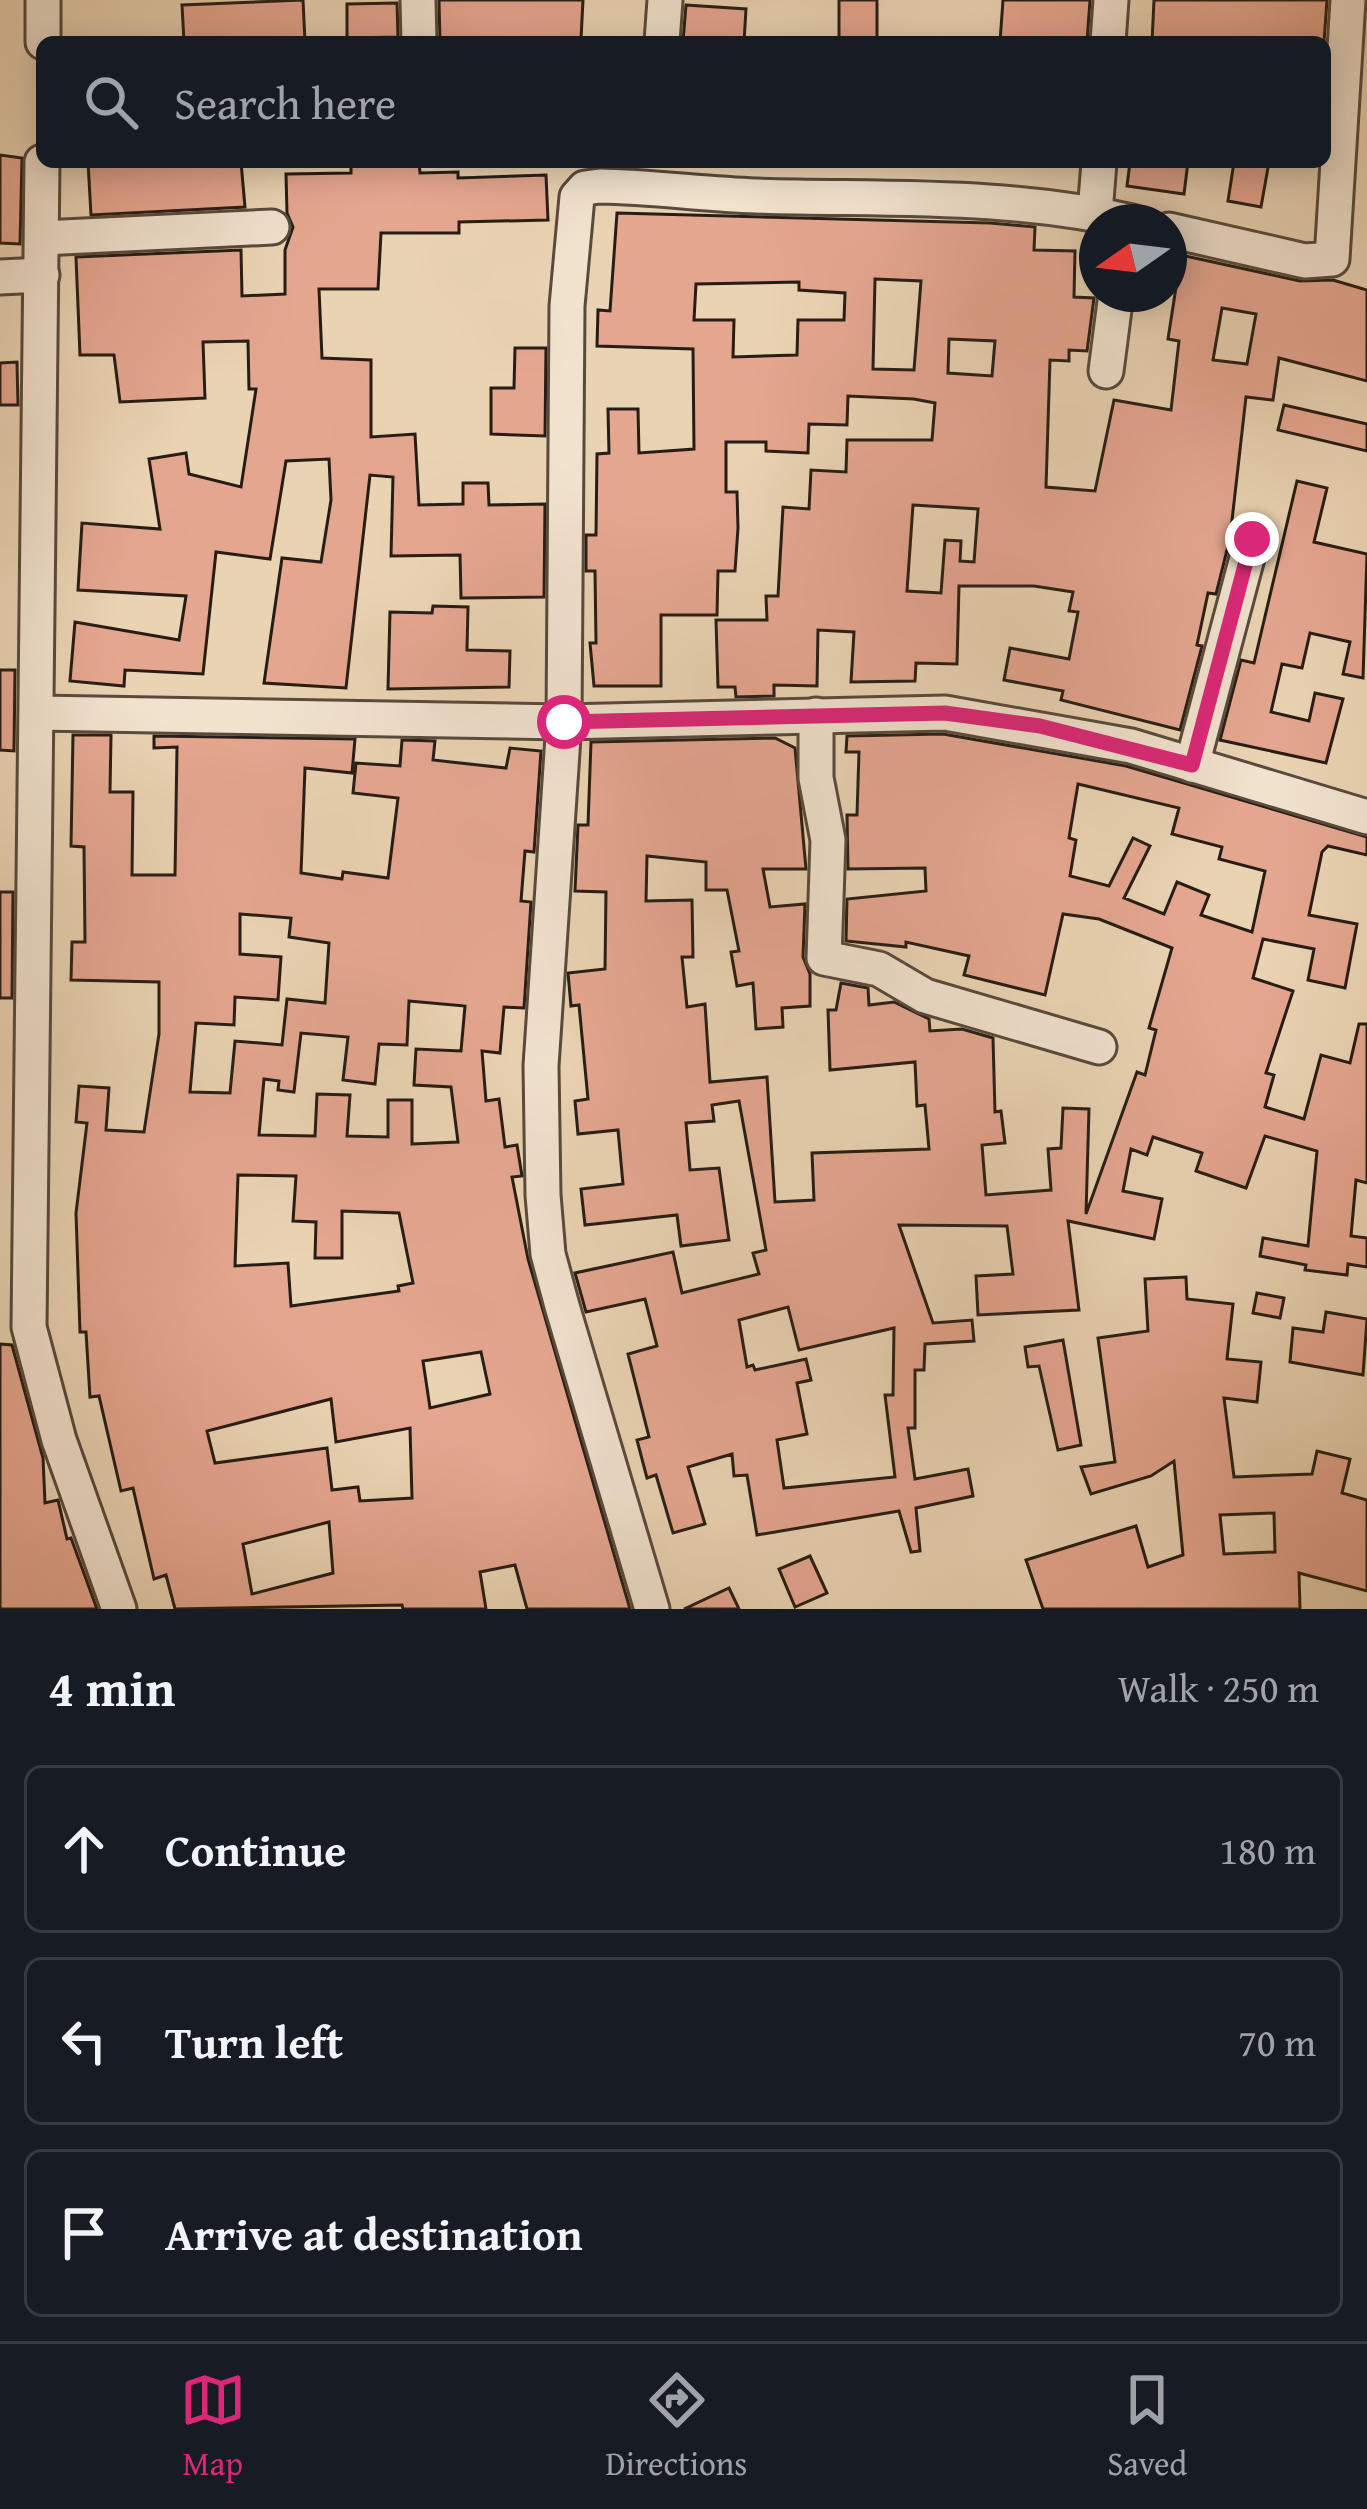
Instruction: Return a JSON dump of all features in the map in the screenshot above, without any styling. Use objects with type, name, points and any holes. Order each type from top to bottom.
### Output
[{"type":"street","points":[[43,0],[43,36]]},
{"type":"street","points":[[418,0],[419,36]]},
{"type":"street","points":[[662,36],[665,0]]},
{"type":"street","points":[[1108,36],[1111,0]]},
{"type":"street","points":[[1187,234],[1305,261],[1333,259],[1356,55],[1348,0]]},
{"type":"street","points":[[42,168],[38,713],[15,1326],[118,1609]]},
{"type":"street","points":[[1101,168],[1114,204]]},
{"type":"street","points":[[652,1609],[562,1306],[546,1234],[541,1066],[564,722],[572,220],[585,188],[658,175],[754,196],[927,196],[1079,214]]},
{"type":"street","points":[[42,238],[272,227]]},
{"type":"street","points":[[0,278],[42,275]]},
{"type":"street","points":[[1106,371],[1114,312]]},
{"type":"street","points":[[1192,765],[1252,539]]},
{"type":"street","points":[[38,713],[564,722],[959,715],[1063,731],[1367,817]]},
{"type":"street","points":[[816,715],[816,778],[829,840],[824,958],[879,969],[926,996],[1099,1047]]},
{"type":"building","points":[[303,0],[305,36],[184,36],[182,5]]},
{"type":"building","points":[[439,0],[583,0],[581,36],[440,36]]},
{"type":"building","points":[[839,0],[877,0],[877,36],[839,36]]},
{"type":"building","points":[[1003,0],[1090,0],[1087,36],[1000,36]]},
{"type":"building","points":[[1154,0],[1327,0],[1324,36],[1152,36]]},
{"type":"building","points":[[397,3],[398,36],[347,36],[347,4]]},
{"type":"building","points":[[686,5],[746,9],[744,36],[683,36]]},
{"type":"building","points":[[0,155],[22,158],[20,244],[0,243]]},
{"type":"building","points":[[88,168],[242,168],[245,207],[91,215]]},
{"type":"building","points":[[351,168],[420,168],[420,173],[458,172],[458,178],[546,175],[548,220],[459,222],[459,233],[381,233],[378,289],[319,289],[322,358],[371,360],[371,437],[415,434],[419,505],[463,504],[463,483],[488,483],[489,505],[545,504],[544,597],[461,598],[460,555],[391,556],[393,477],[370,475],[346,688],[264,683],[282,558],[321,562],[331,500],[329,459],[286,461],[270,559],[216,552],[203,674],[125,670],[124,686],[70,681],[75,622],[179,640],[186,596],[78,590],[82,523],[160,529],[149,459],[186,453],[189,474],[241,487],[256,389],[249,389],[248,341],[203,342],[205,398],[120,402],[114,355],[80,355],[76,257],[241,250],[242,296],[285,294],[285,250],[293,227],[287,213],[286,174],[351,173]]},
{"type":"building","points":[[1129,168],[1187,168],[1184,194],[1127,186]]},
{"type":"building","points":[[1233,168],[1268,168],[1261,207],[1228,201]]},
{"type":"building","points":[[617,213],[1035,227],[1034,250],[1075,251],[1074,297],[1079,297],[1079,312],[1092,312],[1087,351],[1069,350],[1069,361],[1050,360],[1046,487],[1095,491],[1114,400],[1171,410],[1179,341],[1168,339],[1172,312],[1187,312],[1187,256],[1367,290],[1367,381],[1279,358],[1273,400],[1246,397],[1230,538],[1216,594],[1208,593],[1197,645],[1202,646],[1180,730],[1061,700],[1063,691],[1004,680],[1010,648],[1069,659],[1078,612],[1069,611],[1073,592],[1034,586],[959,586],[957,664],[916,663],[915,681],[851,682],[854,632],[818,630],[817,686],[774,685],[774,696],[736,697],[735,687],[718,687],[716,620],[767,620],[766,596],[778,596],[783,507],[809,509],[811,470],[846,472],[847,440],[932,440],[935,403],[914,399],[848,396],[847,425],[809,424],[808,453],[766,451],[766,442],[726,442],[726,492],[737,492],[738,528],[735,571],[718,571],[717,615],[661,615],[661,686],[594,686],[590,643],[596,643],[595,571],[586,571],[586,535],[596,535],[597,454],[609,453],[608,409],[638,409],[639,453],[694,449],[693,349],[597,346],[598,310],[610,311]],"holes":[[[875,279],[921,281],[914,370],[873,369]],[[799,282],[799,290],[845,293],[844,320],[798,320],[797,355],[733,357],[734,320],[694,320],[696,284]],[[1222,308],[1256,314],[1247,364],[1213,360]],[[949,339],[995,341],[992,376],[948,373]],[[913,505],[978,509],[974,562],[960,561],[961,541],[945,540],[941,593],[907,591]]]},
{"type":"building","points":[[515,348],[546,348],[545,436],[491,434],[491,388],[514,388]]},
{"type":"building","points":[[17,362],[18,405],[0,405],[0,363]]},
{"type":"building","points":[[1284,405],[1367,424],[1367,451],[1278,430]]},
{"type":"building","points":[[1297,481],[1327,488],[1314,542],[1367,554],[1363,678],[1343,674],[1350,642],[1310,633],[1302,668],[1282,664],[1271,712],[1309,721],[1315,693],[1343,699],[1326,763],[1220,740],[1241,660],[1254,663]]},
{"type":"building","points":[[433,606],[468,607],[467,650],[510,651],[509,687],[388,689],[390,612],[432,613]]},
{"type":"building","points":[[0,670],[15,670],[14,751],[0,750]]},
{"type":"building","points":[[943,734],[1126,766],[1367,837],[1367,855],[1328,846],[1322,852],[1309,915],[1357,924],[1345,988],[1308,980],[1314,949],[1263,939],[1253,978],[1293,991],[1266,1073],[1274,1075],[1265,1107],[1304,1119],[1321,1055],[1350,1063],[1359,1024],[1367,1024],[1367,1183],[1356,1180],[1351,1236],[1367,1238],[1367,1267],[1348,1264],[1347,1275],[1305,1270],[1306,1265],[1260,1256],[1263,1238],[1308,1246],[1317,1151],[1265,1136],[1246,1188],[1196,1171],[1202,1153],[1153,1137],[1147,1155],[1131,1149],[1123,1191],[1162,1199],[1154,1239],[1068,1221],[1079,1310],[978,1315],[976,1276],[1013,1274],[1007,1226],[899,1225],[933,1323],[972,1320],[974,1341],[925,1344],[924,1370],[915,1370],[915,1428],[908,1428],[915,1479],[968,1469],[973,1496],[916,1508],[920,1551],[911,1552],[899,1511],[757,1535],[747,1475],[734,1476],[732,1454],[688,1467],[705,1524],[673,1533],[656,1475],[647,1478],[637,1440],[649,1437],[628,1354],[657,1346],[645,1299],[586,1312],[575,1273],[673,1252],[682,1293],[759,1274],[753,1253],[766,1250],[739,1101],[712,1105],[714,1121],[686,1123],[690,1170],[719,1168],[729,1240],[681,1246],[677,1215],[585,1225],[581,1189],[623,1184],[618,1130],[578,1134],[575,1101],[588,1099],[579,1005],[571,1006],[568,973],[605,969],[606,892],[575,891],[578,825],[588,825],[591,742],[775,738],[795,748],[806,869],[763,869],[770,907],[805,904],[803,957],[810,974],[810,1006],[782,1008],[783,1027],[756,1029],[753,983],[737,986],[731,952],[739,951],[727,890],[706,890],[706,862],[647,856],[646,901],[692,900],[693,957],[682,957],[687,1007],[705,1004],[710,1082],[767,1077],[775,1202],[814,1200],[812,1153],[929,1149],[925,1105],[917,1106],[915,1062],[830,1070],[828,1010],[836,1010],[841,983],[868,988],[869,1005],[894,1002],[929,1019],[930,1031],[962,1029],[993,1038],[995,1112],[1001,1111],[1005,1143],[982,1145],[986,1195],[1051,1190],[1048,1149],[1061,1148],[1063,1108],[1089,1109],[1086,1214],[1137,1072],[1145,1075],[1156,1030],[1149,1028],[1172,948],[1099,919],[1063,914],[1045,995],[964,975],[969,956],[906,942],[906,947],[846,941],[847,899],[926,891],[925,868],[848,869],[847,815],[857,815],[859,752],[846,752],[847,736]],"holes":[[[1078,784],[1179,808],[1172,834],[1222,847],[1219,859],[1265,871],[1252,932],[1201,915],[1209,895],[1177,882],[1164,914],[1124,898],[1150,846],[1133,838],[1109,886],[1070,876],[1076,840],[1069,838]],[[788,1307],[799,1350],[894,1328],[893,1395],[885,1395],[895,1477],[784,1488],[777,1440],[807,1434],[797,1383],[811,1380],[806,1359],[755,1370],[753,1365],[747,1367],[739,1320]]]},
{"type":"building","points":[[73,735],[111,735],[110,792],[133,792],[132,875],[175,875],[177,747],[154,748],[154,736],[355,739],[352,773],[305,768],[301,873],[342,879],[343,872],[388,878],[398,798],[353,793],[356,763],[400,766],[402,740],[435,741],[433,760],[506,768],[510,748],[541,751],[534,852],[525,851],[521,901],[531,902],[524,1008],[504,1007],[500,1053],[482,1051],[486,1101],[499,1099],[505,1147],[517,1145],[522,1176],[512,1177],[528,1259],[630,1609],[527,1609],[515,1565],[480,1572],[486,1609],[403,1609],[402,1605],[175,1609],[166,1575],[154,1579],[133,1488],[121,1491],[99,1396],[90,1397],[86,1332],[80,1332],[76,1213],[87,1123],[76,1122],[79,1086],[109,1088],[106,1130],[144,1132],[159,1034],[159,982],[71,980],[72,942],[85,942],[84,847],[71,846]],"holes":[[[240,914],[291,918],[289,937],[329,943],[325,1003],[287,999],[282,1045],[235,1041],[230,1093],[190,1092],[196,1023],[234,1025],[235,997],[278,1000],[281,957],[240,954]],[[409,1001],[465,1006],[461,1051],[416,1049],[414,1085],[451,1087],[458,1142],[412,1144],[412,1100],[388,1100],[388,1137],[347,1136],[350,1095],[317,1094],[315,1136],[259,1135],[264,1079],[279,1081],[278,1090],[294,1092],[301,1033],[348,1037],[343,1080],[375,1084],[379,1044],[407,1045]],[[238,1175],[296,1176],[293,1221],[316,1222],[315,1258],[342,1258],[342,1211],[399,1213],[413,1283],[398,1286],[399,1291],[291,1306],[288,1263],[235,1266]],[[481,1352],[490,1394],[430,1408],[423,1361]],[[331,1399],[336,1442],[410,1428],[412,1498],[360,1501],[358,1487],[332,1490],[327,1448],[215,1463],[207,1431]],[[329,1522],[333,1573],[252,1594],[243,1544]]]},
{"type":"building","points":[[0,892],[13,892],[12,998],[0,998]]},
{"type":"building","points":[[1186,1277],[1187,1299],[1233,1304],[1227,1359],[1261,1362],[1257,1402],[1224,1398],[1234,1477],[1312,1474],[1317,1451],[1350,1459],[1342,1493],[1367,1500],[1367,1591],[1299,1573],[1300,1609],[1043,1609],[1026,1560],[1136,1526],[1148,1567],[1183,1555],[1174,1461],[1151,1476],[1091,1494],[1081,1467],[1115,1462],[1098,1338],[1148,1331],[1145,1279]],"holes":[[[1274,1513],[1275,1552],[1224,1554],[1220,1515]]]},
{"type":"building","points":[[1257,1293],[1284,1298],[1280,1318],[1253,1313]]},
{"type":"building","points":[[1326,1312],[1367,1319],[1363,1375],[1290,1362],[1293,1328],[1323,1332]]},
{"type":"building","points":[[1063,1340],[1081,1445],[1058,1450],[1039,1366],[1028,1367],[1025,1347]]},
{"type":"building","points":[[0,1344],[12,1345],[43,1458],[45,1503],[58,1500],[67,1539],[71,1538],[97,1609],[0,1609]]},
{"type":"building","points":[[810,1556],[827,1593],[795,1607],[779,1569]]},
{"type":"building","points":[[729,1588],[739,1609],[684,1609]]},
{"type":"route","points":[[564,722],[945,713],[1040,726],[1192,765],[1252,539]]}]
